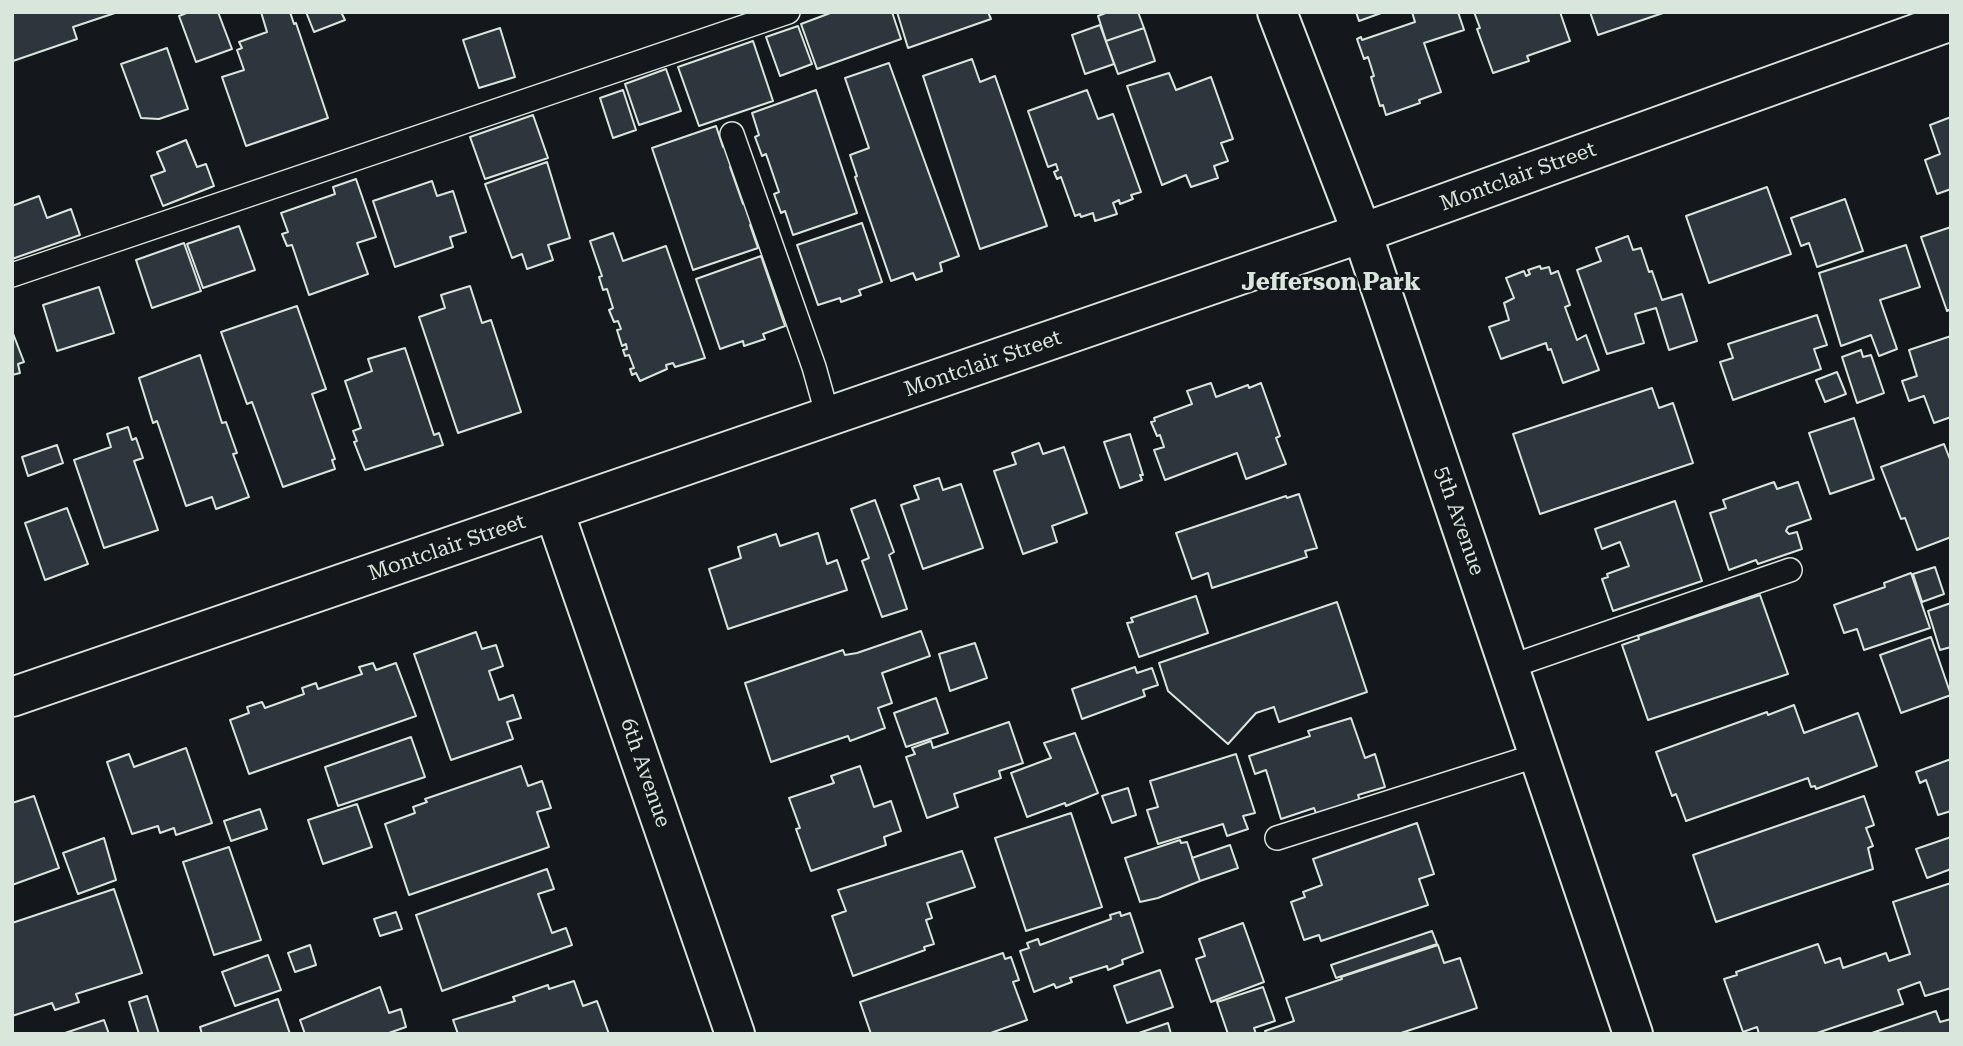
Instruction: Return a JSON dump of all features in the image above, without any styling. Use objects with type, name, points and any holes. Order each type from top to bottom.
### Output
[{"type":"street","name":"5th Avenue","points":[[1278,12],[1362,233],[1633,1034]]},
{"type":"street","name":"Montclair Street","points":[[12,698],[1362,233],[1951,21]]},
{"type":"street","name":"6th Avenue","points":[[554,512],[735,1034]]},
{"type":"lane","points":[[12,275],[788,12]]},
{"type":"lane","points":[[732,134],[809,354],[828,417]]},
{"type":"lane","points":[[1509,667],[1790,570]]},
{"type":"lane","points":[[1277,838],[1538,755]]},
{"type":"building","points":[[12,12],[118,12],[73,27],[77,39],[13,61]]},
{"type":"building","points":[[189,12],[218,12],[232,49],[196,62],[179,16]]},
{"type":"building","points":[[261,12],[290,12],[328,118],[246,146],[222,77],[244,70],[237,50],[242,48],[239,42],[267,32]]},
{"type":"building","points":[[306,12],[341,12],[345,20],[314,32]]},
{"type":"building","points":[[833,12],[892,12],[901,39],[817,69],[801,24]]},
{"type":"building","points":[[897,12],[988,12],[991,19],[908,48]]},
{"type":"building","points":[[1108,12],[1138,12],[1144,28],[1106,41],[1098,16]]},
{"type":"building","points":[[1356,12],[1384,12],[1359,21]]},
{"type":"building","points":[[1412,12],[1458,12],[1464,30],[1424,43],[1441,92],[1386,115],[1383,105],[1380,106],[1371,77],[1374,76],[1368,57],[1364,59],[1357,39],[1361,37],[1362,40],[1415,22]]},
{"type":"building","points":[[1474,12],[1560,12],[1570,41],[1527,56],[1529,61],[1493,73],[1477,29],[1480,28]]},
{"type":"building","points":[[1590,12],[1666,12],[1598,35]]},
{"type":"building","points":[[1100,25],[1114,64],[1085,74],[1072,35]]},
{"type":"building","points":[[798,26],[812,64],[780,76],[766,37]]},
{"type":"building","points":[[500,28],[515,77],[479,88],[463,40]]},
{"type":"building","points":[[1144,28],[1155,61],[1118,74],[1106,41]]},
{"type":"building","points":[[753,41],[773,101],[699,126],[678,67]]},
{"type":"building","points":[[167,48],[188,109],[159,119],[141,118],[121,64]]},
{"type":"building","points":[[972,59],[980,82],[995,76],[1047,226],[980,249],[923,76]]},
{"type":"building","points":[[889,63],[959,256],[940,263],[942,271],[916,280],[913,273],[891,281],[850,155],[869,148],[845,78]]},
{"type":"building","points":[[666,69],[681,111],[639,125],[625,84]]},
{"type":"building","points":[[1169,73],[1176,90],[1211,77],[1233,139],[1221,143],[1228,161],[1214,166],[1218,178],[1191,187],[1186,175],[1162,185],[1127,86]]},
{"type":"building","points":[[623,90],[636,130],[613,138],[600,98]]},
{"type":"building","points":[[816,90],[857,213],[793,235],[785,211],[781,213],[774,194],[779,192],[766,154],[762,156],[755,137],[759,135],[752,113]]},
{"type":"building","points":[[1087,90],[1098,119],[1113,114],[1141,192],[1131,195],[1133,199],[1120,204],[1119,200],[1113,203],[1117,214],[1095,221],[1093,213],[1075,216],[1061,177],[1057,179],[1054,172],[1058,170],[1056,164],[1048,167],[1028,111]]},
{"type":"building","points":[[533,115],[548,158],[485,179],[470,137]]},
{"type":"building","points":[[1951,117],[1951,189],[1937,194],[1925,160],[1940,154],[1930,125]]},
{"type":"building","points":[[716,126],[723,147],[727,145],[734,165],[730,167],[743,204],[748,203],[755,224],[750,225],[758,248],[693,270],[652,148]]},
{"type":"building","points":[[186,140],[197,167],[206,164],[214,186],[163,206],[151,176],[165,171],[157,152]]},
{"type":"building","points":[[547,162],[570,238],[548,245],[553,260],[527,269],[522,254],[512,258],[485,184]]},
{"type":"building","points":[[356,179],[376,237],[357,243],[368,274],[309,295],[292,245],[287,246],[282,234],[288,232],[281,213],[335,194],[333,187]]},
{"type":"building","points":[[432,181],[437,196],[453,191],[466,232],[450,237],[453,247],[395,267],[373,201]]},
{"type":"building","points":[[1767,187],[1791,254],[1709,283],[1686,216]]},
{"type":"building","points":[[39,196],[47,218],[71,209],[80,235],[12,259],[12,206]]},
{"type":"building","points":[[1845,199],[1863,251],[1817,267],[1809,243],[1801,246],[1791,218]]},
{"type":"building","points":[[862,223],[882,282],[859,290],[861,295],[841,302],[840,298],[818,305],[797,245]]},
{"type":"building","points":[[239,226],[255,270],[203,288],[187,244]]},
{"type":"building","points":[[1951,227],[1951,309],[1947,311],[1921,237]]},
{"type":"building","points":[[613,233],[623,261],[666,246],[705,358],[675,367],[673,363],[666,365],[667,369],[640,381],[636,373],[632,375],[630,369],[634,368],[629,355],[625,356],[623,350],[627,349],[626,344],[622,346],[617,330],[621,329],[618,321],[614,322],[609,310],[613,308],[607,289],[603,290],[599,277],[602,276],[590,241]]},
{"type":"building","points":[[1628,236],[1633,250],[1641,248],[1662,300],[1682,294],[1697,341],[1669,350],[1656,308],[1635,314],[1644,343],[1607,354],[1577,270],[1601,261],[1596,248]]},
{"type":"building","points":[[184,243],[201,291],[152,308],[136,260]]},
{"type":"building","points":[[1906,245],[1920,287],[1880,300],[1897,349],[1879,356],[1871,335],[1841,346],[1819,273]]},
{"type":"building","points":[[761,256],[785,326],[763,334],[765,339],[744,346],[743,341],[720,349],[696,279]]},
{"type":"building","points":[[1540,266],[1541,269],[1549,267],[1551,274],[1558,271],[1570,305],[1565,307],[1577,340],[1586,335],[1599,370],[1563,383],[1551,349],[1548,350],[1546,343],[1501,359],[1489,327],[1509,320],[1504,303],[1514,298],[1506,278],[1524,271],[1526,276],[1530,274],[1528,270]]},
{"type":"building","points":[[470,286],[482,323],[491,320],[521,412],[458,433],[419,317],[445,308],[441,295]]},
{"type":"building","points":[[99,287],[114,333],[57,351],[43,305]]},
{"type":"building","points":[[297,306],[326,389],[312,394],[335,459],[332,460],[335,469],[283,487],[252,402],[247,404],[221,332]]},
{"type":"building","points":[[1817,315],[1827,345],[1814,349],[1821,369],[1733,400],[1720,362],[1733,358],[1728,344]]},
{"type":"building","points":[[12,331],[24,362],[18,364],[20,373],[12,375]]},
{"type":"building","points":[[1951,336],[1951,417],[1934,423],[1924,396],[1909,401],[1902,381],[1917,376],[1909,350]]},
{"type":"building","points":[[405,348],[434,435],[439,433],[443,445],[365,470],[354,442],[357,441],[353,431],[361,428],[345,381],[372,371],[368,359]]},
{"type":"building","points":[[1861,350],[1863,357],[1871,355],[1884,393],[1857,403],[1842,357]]},
{"type":"building","points":[[200,355],[222,423],[226,422],[237,453],[233,454],[249,497],[216,509],[212,497],[186,506],[157,421],[153,423],[139,378]]},
{"type":"building","points":[[1837,372],[1846,394],[1825,402],[1816,380]]},
{"type":"building","points":[[1211,383],[1216,397],[1261,383],[1280,436],[1276,438],[1286,464],[1246,479],[1237,453],[1165,480],[1154,450],[1164,447],[1151,422],[1155,421],[1154,418],[1192,404],[1187,391]]},
{"type":"building","points":[[1652,388],[1659,408],[1673,403],[1693,463],[1540,514],[1513,434]]},
{"type":"building","points":[[1854,418],[1874,479],[1830,494],[1809,433]]},
{"type":"building","points":[[128,427],[132,440],[136,438],[143,458],[134,461],[158,530],[104,548],[74,460],[111,447],[107,434]]},
{"type":"building","points":[[1130,434],[1143,475],[1140,475],[1142,480],[1120,488],[1104,442]]},
{"type":"building","points":[[1039,443],[1043,454],[1064,447],[1087,513],[1052,526],[1057,542],[1023,554],[994,471],[1016,464],[1012,453]]},
{"type":"building","points":[[1944,444],[1951,462],[1951,537],[1917,550],[1905,518],[1901,519],[1881,467]]},
{"type":"building","points":[[57,445],[63,463],[28,476],[22,457]]},
{"type":"building","points":[[939,478],[943,490],[961,484],[983,548],[923,569],[901,505],[919,499],[914,486]]},
{"type":"building","points":[[1774,482],[1777,489],[1798,482],[1811,519],[1788,527],[1786,531],[1789,534],[1797,532],[1802,549],[1758,564],[1756,560],[1729,570],[1710,513],[1726,508],[1723,500]]},
{"type":"building","points":[[1299,494],[1317,548],[1305,551],[1307,557],[1212,588],[1208,573],[1192,579],[1176,533]]},
{"type":"building","points":[[875,500],[894,552],[889,555],[907,609],[882,617],[862,561],[869,558],[851,509]]},
{"type":"building","points":[[1675,501],[1702,581],[1613,611],[1602,579],[1608,577],[1607,574],[1629,566],[1620,542],[1602,549],[1595,529]]},
{"type":"building","points":[[67,508],[88,564],[45,580],[25,523]]},
{"type":"building","points":[[818,533],[827,564],[837,560],[847,590],[728,629],[709,569],[741,558],[738,547],[776,534],[780,546]]},
{"type":"building","points":[[1935,567],[1944,594],[1922,602],[1913,574]]},
{"type":"building","points":[[1911,573],[1930,628],[1864,650],[1857,629],[1844,633],[1834,605],[1885,587],[1884,583]]},
{"type":"building","points":[[1760,595],[1788,674],[1648,720],[1622,645],[1639,639],[1638,636]]},
{"type":"building","points":[[1196,596],[1208,633],[1139,657],[1127,623],[1133,622],[1131,618]]},
{"type":"building","points":[[1337,602],[1367,692],[1279,722],[1274,707],[1256,713],[1228,744],[1168,691],[1159,663]]},
{"type":"building","points":[[1951,603],[1951,647],[1940,650],[1928,611]]},
{"type":"building","points":[[921,631],[930,656],[882,673],[892,703],[878,708],[885,728],[850,741],[848,736],[771,762],[745,683],[843,650],[845,655],[857,653]]},
{"type":"building","points":[[476,632],[482,649],[496,645],[503,666],[489,671],[499,700],[513,695],[521,718],[507,722],[513,739],[451,760],[414,654]]},
{"type":"building","points":[[1931,637],[1951,695],[1901,713],[1880,655]]},
{"type":"building","points":[[975,643],[987,678],[950,691],[939,654]]},
{"type":"building","points":[[373,663],[376,670],[396,663],[416,716],[249,774],[230,720],[249,713],[247,707],[262,702],[265,708],[304,694],[302,688],[316,683],[318,689],[362,674],[359,667]]},
{"type":"building","points":[[1135,667],[1137,673],[1152,668],[1158,685],[1143,690],[1145,696],[1082,719],[1072,689]]},
{"type":"building","points":[[936,698],[948,733],[906,747],[894,713]]},
{"type":"building","points":[[1794,705],[1804,733],[1858,713],[1877,766],[1816,789],[1815,786],[1811,787],[1808,778],[1686,821],[1676,794],[1672,796],[1656,752]]},
{"type":"building","points":[[1351,718],[1365,758],[1375,754],[1385,787],[1358,795],[1362,806],[1317,816],[1314,808],[1281,819],[1266,770],[1255,774],[1249,756],[1310,736],[1308,731]]},
{"type":"building","points":[[1009,722],[1023,763],[999,771],[1001,778],[954,794],[958,807],[927,818],[906,757],[915,754],[912,748],[931,741],[933,748]]},
{"type":"building","points":[[1075,733],[1098,793],[1027,817],[1011,773],[1051,758],[1044,743]]},
{"type":"building","points":[[411,737],[425,777],[338,806],[325,767]]},
{"type":"building","points":[[186,748],[212,823],[176,835],[174,828],[160,833],[158,826],[132,834],[107,762],[129,754],[134,767]]},
{"type":"building","points":[[1236,754],[1255,813],[1243,816],[1248,829],[1227,836],[1223,824],[1158,844],[1147,810],[1158,807],[1150,781]]},
{"type":"building","points":[[1951,759],[1951,811],[1938,815],[1926,780],[1920,783],[1916,772]]},
{"type":"building","points":[[521,766],[528,786],[542,781],[551,808],[537,812],[549,847],[409,895],[385,824],[415,813],[413,807],[427,802],[425,799]]},
{"type":"building","points":[[860,766],[874,807],[891,801],[901,831],[884,837],[886,845],[811,871],[796,829],[800,828],[789,798],[834,783],[831,776]]},
{"type":"building","points":[[1128,788],[1136,815],[1112,823],[1102,796]]},
{"type":"building","points":[[34,796],[59,868],[12,885],[12,803]]},
{"type":"building","points":[[1864,796],[1874,825],[1866,828],[1873,846],[1868,848],[1873,869],[1716,922],[1693,855]]},
{"type":"building","points":[[357,804],[372,847],[323,864],[308,820]]},
{"type":"building","points":[[260,809],[267,829],[231,841],[224,821]]},
{"type":"building","points":[[1071,813],[1102,907],[1026,931],[995,838]]},
{"type":"building","points":[[1417,823],[1434,874],[1419,879],[1428,905],[1321,941],[1319,935],[1304,940],[1291,902],[1305,897],[1303,892],[1322,885],[1313,859]]},
{"type":"building","points":[[1951,837],[1951,869],[1927,878],[1916,849]]},
{"type":"building","points":[[104,838],[116,880],[78,894],[63,853]]},
{"type":"building","points":[[1180,840],[1181,843],[1187,842],[1200,881],[1158,898],[1140,902],[1125,858]]},
{"type":"building","points":[[1230,845],[1238,868],[1200,881],[1192,858]]},
{"type":"building","points":[[229,847],[261,940],[214,955],[183,862]]},
{"type":"building","points":[[962,851],[975,887],[927,903],[932,918],[926,920],[934,944],[924,947],[925,950],[853,976],[832,916],[846,911],[838,890]]},
{"type":"building","points":[[547,869],[554,889],[538,894],[552,933],[566,928],[572,945],[442,991],[416,915]]},
{"type":"building","points":[[1951,883],[1951,988],[1925,996],[1920,982],[1898,990],[1903,1004],[1814,1034],[1759,1034],[1757,1027],[1743,1032],[1724,979],[1737,975],[1736,972],[1818,944],[1825,963],[1840,958],[1843,968],[1886,953],[1889,961],[1910,954],[1893,902]]},
{"type":"building","points":[[114,889],[142,973],[76,994],[79,1002],[55,1010],[52,1003],[12,1016],[12,923]]},
{"type":"building","points":[[396,912],[402,929],[380,936],[374,919]]},
{"type":"building","points":[[1120,912],[1121,916],[1130,913],[1143,952],[1122,960],[1123,964],[1108,970],[1107,966],[1070,978],[1072,982],[1056,988],[1054,984],[1034,992],[1020,951],[1029,948],[1027,943],[1038,939],[1040,945],[1111,919],[1110,915]]},
{"type":"building","points":[[1243,923],[1264,982],[1211,1002],[1196,959],[1205,956],[1199,939]]},
{"type":"building","points":[[1432,931],[1437,944],[1336,978],[1331,965]]},
{"type":"building","points":[[310,945],[316,965],[295,972],[288,953]]},
{"type":"building","points":[[1438,945],[1444,963],[1460,958],[1477,1008],[1398,1034],[1266,1034],[1265,1031],[1294,1021],[1286,998]]},
{"type":"building","points":[[1003,953],[1005,959],[1011,957],[1019,980],[1013,982],[1027,1020],[988,1034],[871,1034],[860,1002]]},
{"type":"building","points":[[268,955],[281,990],[235,1006],[222,972]]},
{"type":"building","points":[[1160,970],[1173,1007],[1127,1023],[1114,986]]},
{"type":"building","points":[[574,981],[583,1006],[597,1001],[609,1034],[458,1034],[453,1020],[515,1001],[513,997],[548,985],[549,989]]},
{"type":"building","points":[[380,987],[389,1013],[401,1009],[406,1027],[386,1034],[305,1034],[300,1020]]},
{"type":"building","points":[[1263,987],[1275,1021],[1254,1028],[1256,1034],[1228,1034],[1217,1002]]},
{"type":"building","points":[[147,996],[159,1034],[139,1034],[129,1002]]},
{"type":"building","points":[[278,999],[290,1034],[202,1034],[200,1027]]},
{"type":"building","points":[[1936,1011],[1940,1022],[1951,1019],[1951,1034],[1869,1034]]},
{"type":"building","points":[[104,1020],[109,1034],[62,1034]]},
{"type":"building","points":[[1168,1023],[1171,1034],[1136,1034]]},
{"type":"district","name":"Jefferson Park","points":[[1331,283]]}]
